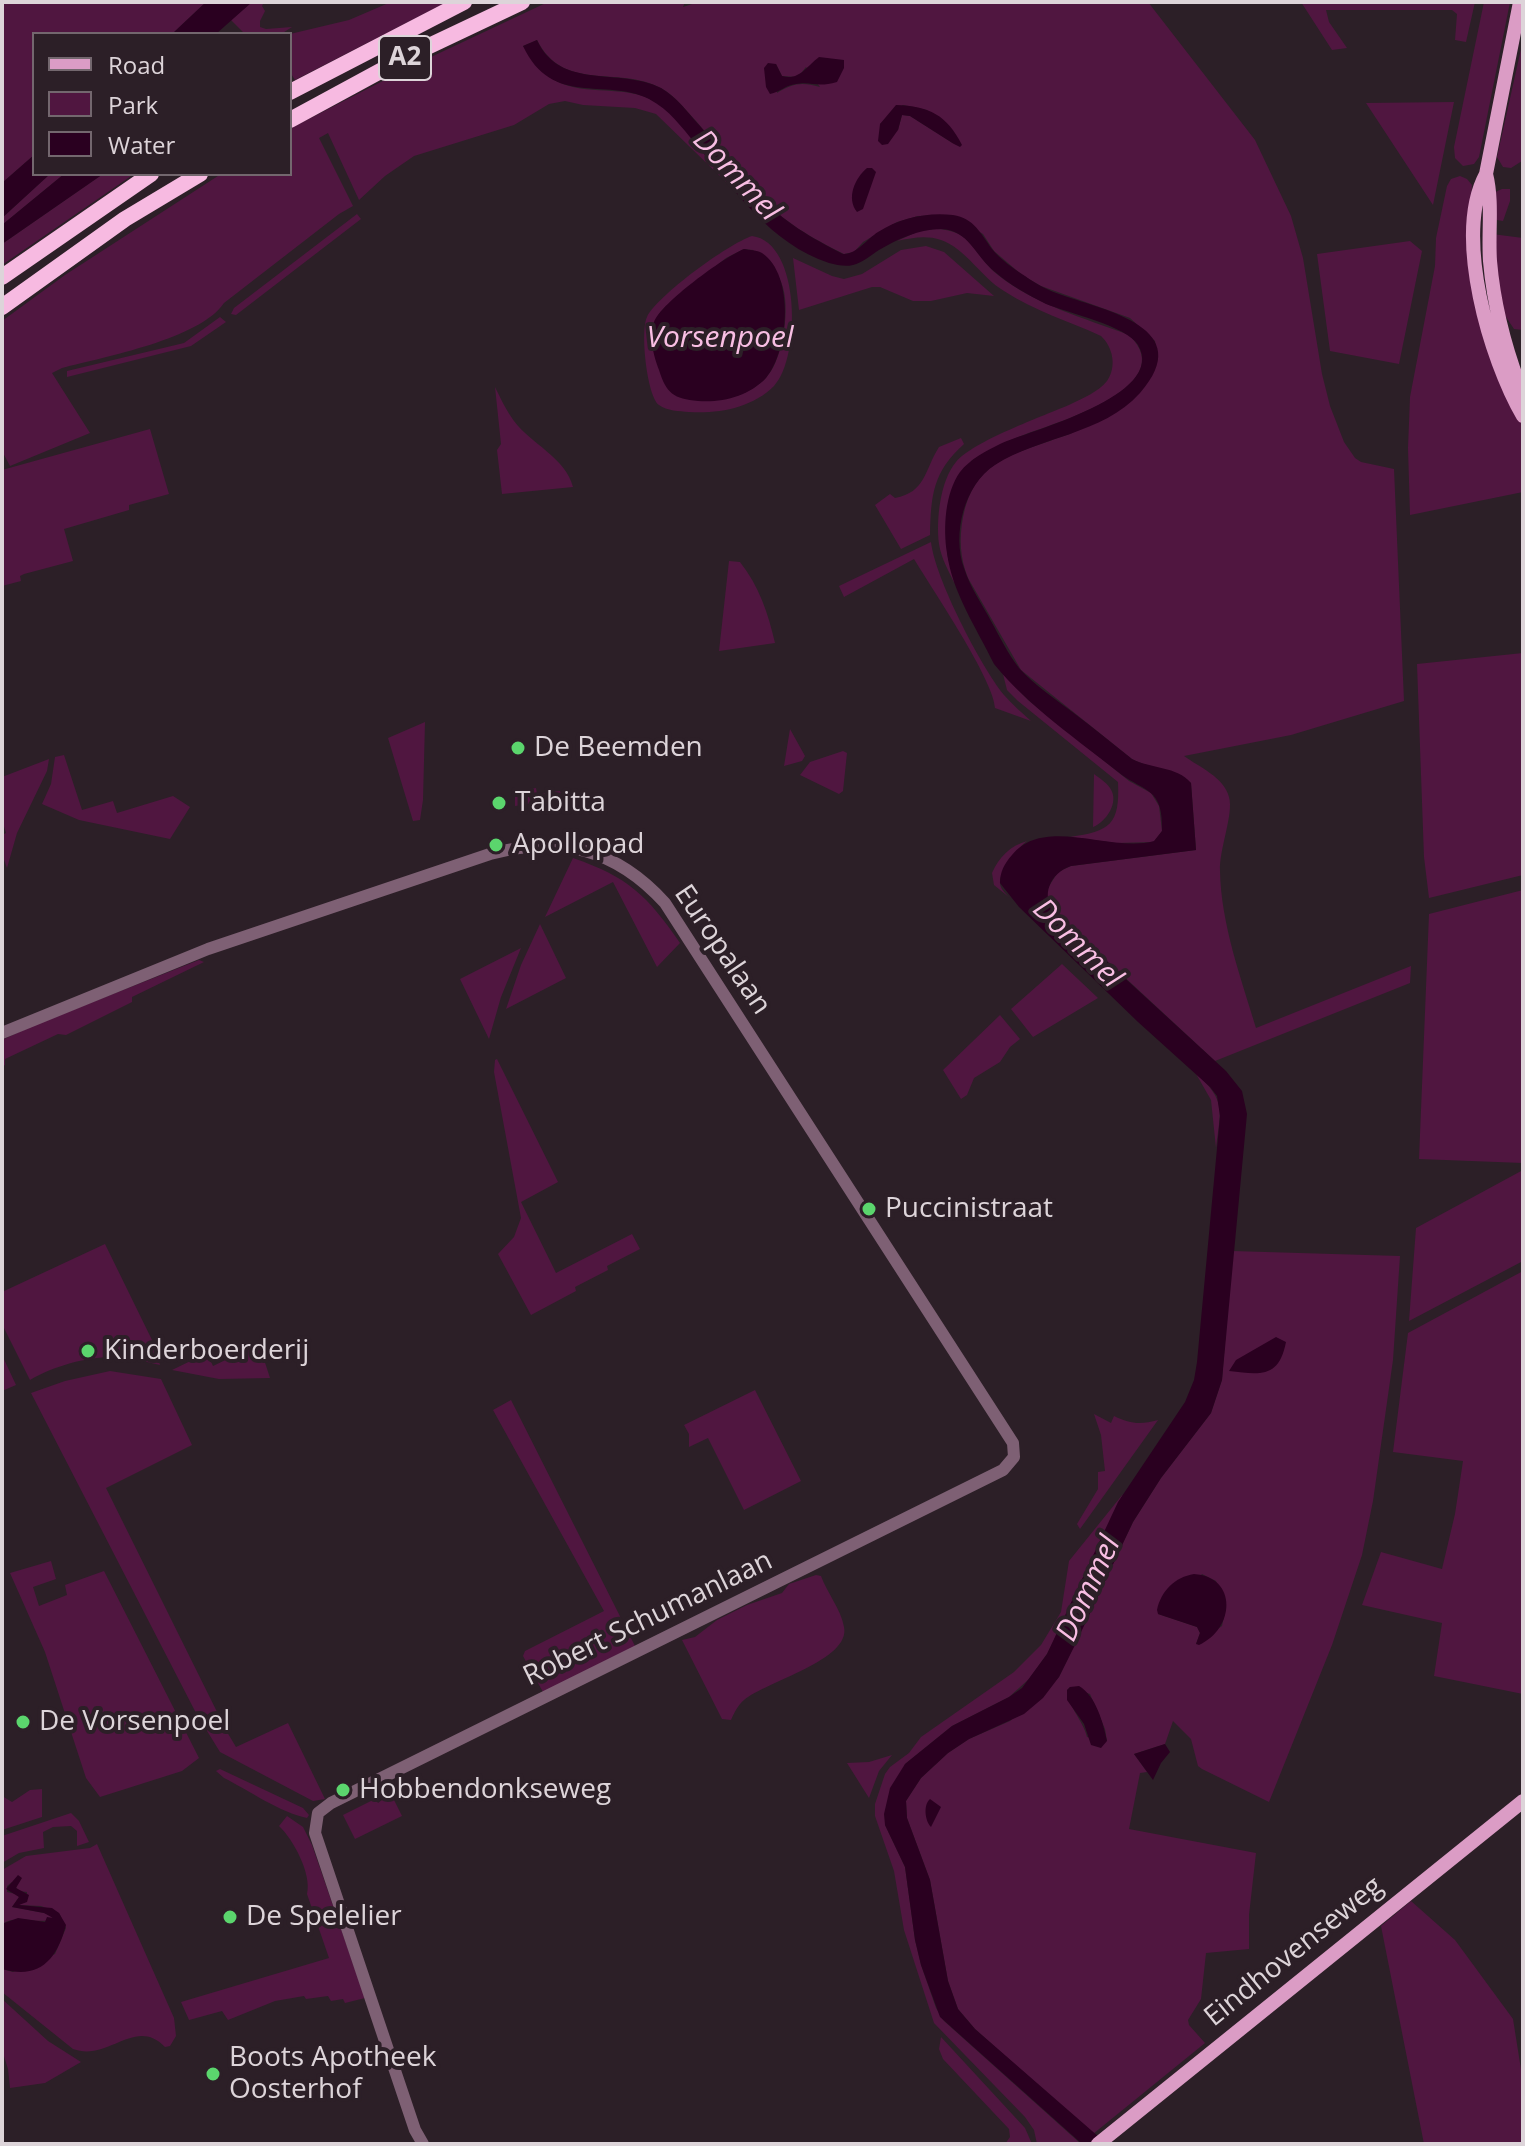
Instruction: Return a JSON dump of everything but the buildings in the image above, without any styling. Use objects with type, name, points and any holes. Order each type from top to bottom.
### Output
[{"type":"highway","name":"A2","points":[[292,91],[464,2]]},
{"type":"highway","name":"A2","points":[[292,119],[408,56],[522,2]]},
{"type":"highway","points":[[2,277],[148,176]]},
{"type":"highway","points":[[2,307],[125,219],[197,176]]},
{"type":"main road","points":[[1520,2],[1486,174],[1477,191],[1475,244],[1480,292],[1498,363],[1523,416]]},
{"type":"main road","points":[[1486,174],[1490,192],[1489,238],[1496,304],[1504,341],[1523,395]]},
{"type":"main road","name":"Eindhovenseweg","points":[[1098,2144],[1523,1801]]},
{"type":"street","name":"Europalaan","points":[[2,1033],[208,949],[490,854],[525,845],[560,845],[615,862],[647,883],[665,903],[1013,1443],[1015,1450],[1011,1463]]},
{"type":"street","name":"Robert Schumanlaan","points":[[415,2130],[319,1844],[314,1825],[318,1813],[331,1803],[940,1502],[1011,1463]]},
{"type":"street","points":[[415,2130],[416,2144]]},
{"type":"street","points":[[415,2130],[423,2144]]},
{"type":"green space","points":[[2,2],[206,2],[174,32],[32,32],[32,157],[2,183]]},
{"type":"green space","points":[[252,2],[264,2],[262,6],[265,11],[260,27],[292,27],[284,32],[243,32],[231,20]]},
{"type":"green space","points":[[391,2],[447,2],[295,80],[292,75],[292,34],[349,20]]},
{"type":"green space","points":[[548,2],[685,2],[683,7],[698,2],[1148,2],[1255,140],[1291,216],[1303,258],[1322,374],[1344,442],[1361,462],[1394,469],[1404,701],[1291,735],[1184,756],[1217,778],[1229,797],[1230,813],[1220,871],[1224,911],[1233,951],[1256,1028],[1411,966],[1410,983],[1215,1061],[1049,907],[1046,891],[1058,872],[1071,866],[1196,850],[1191,783],[1177,774],[1132,759],[1021,670],[968,578],[961,548],[963,517],[974,486],[983,474],[1005,458],[1072,433],[1089,421],[1158,359],[1155,341],[1130,318],[1041,286],[1022,275],[994,251],[983,234],[951,215],[918,216],[897,222],[863,242],[854,252],[844,254],[798,229],[768,205],[666,91],[627,78],[593,75],[562,67],[548,56],[537,40],[523,46],[551,78],[574,87],[624,92],[648,98],[670,113],[727,183],[656,114],[635,108],[565,101],[549,104],[514,125],[414,156],[385,176],[359,200],[328,133],[319,138],[353,206],[194,327],[150,345],[52,373],[90,433],[10,466],[2,451],[2,321],[65,275],[218,176],[292,176],[292,128],[414,65]],"holes":[[[776,64],[782,76],[798,77],[806,67],[820,87],[798,84],[777,93]],[[903,105],[927,110],[954,144],[910,116],[902,115],[898,130],[880,124]]]},
{"type":"green space","points":[[1301,2],[1475,2],[1466,42],[1455,40],[1457,14],[1452,10],[1326,10],[1329,22],[1347,48],[1332,50]]},
{"type":"green space","points":[[1484,2],[1510,2],[1479,157],[1474,164],[1463,166],[1455,158],[1454,147]]},
{"type":"green space","points":[[1523,40],[1522,161],[1511,168],[1503,167],[1497,157]]},
{"type":"green space","points":[[1454,102],[1433,205],[1366,103]]},
{"type":"green space","points":[[48,176],[62,176],[2,225],[2,218]]},
{"type":"green space","points":[[100,176],[131,176],[2,265],[2,244]]},
{"type":"green space","points":[[1460,176],[1472,185],[1470,223],[1510,402],[1523,425],[1523,492],[1410,515],[1410,397],[1447,186],[1451,179]]},
{"type":"green space","points":[[1510,189],[1510,201],[1503,221],[1491,219],[1493,193]]},
{"type":"green space","points":[[357,214],[361,219],[236,315],[231,314],[234,308]]},
{"type":"green space","points":[[949,230],[966,239],[998,275],[1028,295],[1129,335],[1141,353],[1140,370],[1128,386],[1109,399],[1087,411],[1005,443],[971,461],[947,554],[955,584],[940,549],[938,524],[946,479],[956,462],[977,446],[1095,392],[1107,381],[1113,364],[1108,346],[1101,336],[1015,298],[950,244],[930,238],[897,241],[919,231]]},
{"type":"green space","points":[[1492,234],[1523,238],[1523,330],[1514,329],[1500,308]]},
{"type":"green space","points":[[752,236],[768,243],[780,258],[788,279],[792,328],[783,372],[765,394],[734,408],[700,412],[662,407],[655,399],[648,377],[644,335],[647,317],[679,284]],"holes":[[[744,249],[753,250],[776,274],[783,287],[785,325],[780,351],[771,371],[756,386],[736,396],[656,360],[653,332],[664,308],[726,258]]]},
{"type":"green space","points":[[1410,241],[1422,251],[1399,364],[1330,351],[1317,254]]},
{"type":"green space","points":[[926,246],[944,252],[994,296],[967,293],[931,301],[913,301],[880,287],[872,287],[799,310],[793,258],[844,279],[862,274],[901,250]]},
{"type":"green space","points":[[220,317],[226,322],[191,346],[67,377],[67,371],[184,343]]},
{"type":"green space","points":[[495,387],[514,421],[555,459],[573,487],[502,494]]},
{"type":"green space","points":[[150,429],[169,494],[129,505],[129,510],[64,529],[73,561],[24,574],[20,576],[21,581],[2,586],[2,470]]},
{"type":"green space","points":[[961,438],[964,444],[946,464],[936,485],[930,535],[901,549],[875,505],[890,494],[895,498],[913,491],[919,486],[939,447]]},
{"type":"green space","points":[[931,542],[941,577],[971,643],[1004,695],[1031,721],[995,708],[974,656],[914,559],[844,597],[839,586]]},
{"type":"green space","points":[[729,561],[740,562],[758,590],[775,643],[719,651]]},
{"type":"green space","points":[[1523,653],[1523,875],[1429,898],[1424,857],[1417,664]]},
{"type":"green space","points":[[1003,674],[1028,700],[1129,781],[1151,793],[1159,806],[1162,831],[1154,842],[1116,843],[1070,837],[1095,832],[1110,823],[1117,808],[1118,782],[1018,701],[1007,690]]},
{"type":"green space","points":[[425,722],[423,800],[420,820],[413,821],[388,738]]},
{"type":"green space","points":[[790,729],[805,756],[802,761],[784,766]]},
{"type":"green space","points":[[843,751],[847,753],[843,791],[839,794],[800,775],[810,762]]},
{"type":"green space","points":[[64,755],[82,810],[113,801],[117,813],[173,796],[190,807],[170,839],[79,820],[42,804],[51,784],[55,757]]},
{"type":"green space","points":[[49,759],[47,771],[17,833],[7,868],[2,854],[2,835],[6,833],[2,820],[2,777]]},
{"type":"green space","points":[[1094,774],[1108,786],[1113,799],[1107,816],[1093,827]]},
{"type":"green space","points":[[536,788],[537,794],[579,792],[577,798],[515,806],[515,791]]},
{"type":"green space","points":[[1027,841],[1010,860],[1001,877],[1003,891],[1010,898],[994,885],[992,873],[1006,853]]},
{"type":"green space","points":[[573,858],[608,873],[635,890],[668,926],[680,943],[657,967],[613,882],[545,917]]},
{"type":"green space","points":[[1523,890],[1523,1163],[1419,1159],[1429,914]]},
{"type":"green space","points":[[540,924],[566,978],[506,1009],[521,965]]},
{"type":"green space","points":[[521,948],[501,997],[489,1039],[460,979]]},
{"type":"green space","points":[[199,960],[204,962],[132,997],[132,1002],[66,1035],[58,1034],[5,1059],[2,1067],[2,1040]]},
{"type":"green space","points":[[1062,964],[1098,998],[1033,1037],[1011,1009]]},
{"type":"green space","points":[[1000,1015],[1020,1039],[1000,1062],[974,1078],[967,1095],[961,1099],[943,1070]]},
{"type":"green space","points":[[497,1059],[558,1182],[521,1202],[556,1273],[632,1234],[640,1249],[575,1287],[576,1291],[531,1315],[498,1254],[514,1237],[521,1218],[494,1072]]},
{"type":"green space","points":[[1195,1072],[1217,1098],[1220,1114],[1216,1148],[1211,1100]]},
{"type":"green space","points":[[1523,1170],[1523,1261],[1409,1321],[1416,1228]]},
{"type":"green space","points":[[105,1244],[153,1342],[160,1365],[122,1357],[94,1358],[60,1366],[30,1380],[2,1324],[2,1292]]},
{"type":"green space","points":[[1232,1251],[1400,1256],[1393,1360],[1362,1555],[1332,1645],[1269,1802],[1198,1766],[1191,1739],[1173,1721],[1165,1744],[1134,1754],[1147,1772],[1140,1773],[1129,1829],[1256,1853],[1249,1915],[1249,1949],[1206,1953],[1201,1999],[1188,2020],[1205,2043],[1093,2134],[975,2029],[958,2009],[948,1981],[930,1880],[907,1818],[906,1801],[921,1778],[948,1753],[969,1739],[1010,1721],[1059,1677],[1133,1522],[1161,1478],[1211,1413],[1222,1380]],"holes":[[[1202,1574],[1216,1581],[1226,1607],[1222,1626],[1196,1644],[1200,1633],[1197,1627],[1158,1614]],[[1070,1687],[1090,1694],[1107,1741],[1087,1737],[1070,1702],[1067,1690]]]},
{"type":"green space","points":[[1523,1271],[1523,1694],[1434,1676],[1442,1623],[1362,1605],[1381,1552],[1442,1569],[1455,1514],[1463,1461],[1393,1452],[1408,1333]]},
{"type":"green space","points":[[259,1344],[270,1378],[219,1379],[172,1370],[207,1353],[213,1366]]},
{"type":"green space","points":[[2,1355],[16,1385],[2,1391]]},
{"type":"green space","points":[[110,1371],[161,1379],[192,1445],[106,1488],[227,1732],[236,1747],[288,1723],[325,1799],[313,1801],[220,1752],[196,1713],[31,1393],[65,1381]]},
{"type":"green space","points":[[755,1390],[801,1481],[744,1510],[708,1438],[689,1447],[689,1434],[684,1425]]},
{"type":"green space","points":[[511,1400],[636,1648],[543,1692],[523,1656],[525,1651],[604,1611],[493,1410]]},
{"type":"green space","points":[[1094,1414],[1111,1423],[1114,1416],[1136,1423],[1158,1420],[1080,1529],[1077,1524],[1098,1489],[1098,1472],[1105,1471],[1101,1435]]},
{"type":"green space","points":[[1123,1494],[1047,1654],[1029,1679],[1009,1697],[952,1726],[905,1764],[885,1825],[905,1867],[915,1940],[936,2008],[944,2021],[1081,2144],[1037,2144],[1034,2130],[1025,2117],[934,2023],[904,1930],[894,1871],[875,1816],[875,1804],[885,1774],[909,1753],[921,1737],[1014,1672],[1041,1645],[1061,1612],[1069,1561]]},
{"type":"green space","points":[[51,1561],[56,1579],[33,1587],[39,1606],[67,1595],[65,1585],[104,1571],[199,1758],[182,1771],[100,1797],[86,1778],[45,1652],[10,1573]]},
{"type":"green space","points":[[821,1576],[840,1614],[844,1627],[843,1639],[822,1660],[755,1693],[744,1700],[731,1720],[722,1719],[682,1640],[695,1637],[717,1620],[747,1605],[782,1593],[789,1584]]},
{"type":"green space","points":[[892,1755],[879,1771],[869,1798],[847,1763],[869,1762]]},
{"type":"green space","points":[[220,1769],[303,1808],[309,1815],[307,1818],[276,1806],[224,1778],[216,1771]]},
{"type":"green space","points":[[42,1789],[42,1817],[2,1830],[2,1796],[12,1802],[30,1790]]},
{"type":"green space","points":[[390,1792],[402,1816],[355,1839],[343,1815],[375,1799],[378,1803],[382,1800],[381,1796]]},
{"type":"green space","points":[[71,1813],[79,1821],[89,1842],[77,1846],[77,1831],[71,1826],[53,1827],[43,1832],[44,1848],[19,1853],[2,1863],[2,1836]]},
{"type":"green space","points":[[287,1816],[303,1827],[312,1845],[365,1998],[345,2003],[343,1999],[331,2001],[328,1996],[306,1999],[304,1996],[275,2001],[228,2020],[222,2011],[189,2020],[181,2002],[329,1958],[307,1894],[304,1867],[290,1839],[279,1826]]},
{"type":"green space","points":[[97,1844],[174,2018],[176,2036],[170,2046],[165,2047],[143,2036],[98,2050],[73,2049],[2,1992],[2,1969],[13,1972],[55,1954],[66,1928],[59,1913],[41,1906],[19,1905],[27,1899],[27,1892],[19,1891],[12,1882],[7,1886],[7,1892],[19,1897],[12,1907],[50,1914],[53,1919],[15,1919],[2,1924],[2,1870],[26,1856],[90,1848]]},
{"type":"green space","points":[[1411,1901],[1455,1940],[1513,2019],[1523,2082],[1523,2144],[1424,2144],[1381,1926]]},
{"type":"green space","points":[[2,1999],[48,2041],[81,2062],[45,2083],[10,2088],[2,2050]]},
{"type":"green space","points":[[941,2037],[1025,2128],[1032,2144],[1005,2144],[1010,2137],[1009,2129],[943,2059],[939,2049]]},
{"type":"water","points":[[206,2],[252,2],[218,32],[174,32]]},
{"type":"water","name":"Dommel","points":[[537,40],[547,56],[560,66],[576,72],[645,82],[667,92],[768,205],[798,229],[843,254],[852,252],[886,227],[914,217],[933,214],[960,217],[972,223],[995,253],[1016,270],[1047,289],[1121,316],[1139,326],[1152,338],[1158,353],[1155,371],[1140,393],[1125,407],[1089,427],[1013,455],[984,474],[968,497],[959,540],[969,582],[1025,675],[1132,759],[1179,773],[1191,783],[1196,850],[1071,866],[1053,880],[1048,900],[1055,914],[1226,1071],[1242,1091],[1247,1114],[1222,1380],[1211,1413],[1161,1478],[1133,1522],[1059,1677],[1043,1698],[1024,1714],[969,1739],[948,1753],[921,1778],[906,1801],[907,1818],[930,1880],[948,1981],[958,2009],[975,2029],[1107,2144],[1082,2144],[940,2017],[915,1940],[905,1867],[885,1825],[884,1814],[890,1788],[905,1764],[952,1726],[1022,1688],[1047,1654],[1118,1502],[1185,1402],[1194,1380],[1220,1116],[1217,1096],[1019,907],[1000,883],[1003,868],[1012,855],[1026,843],[1042,838],[1060,836],[1118,843],[1154,841],[1162,831],[1160,808],[1150,792],[1122,775],[1055,722],[1023,695],[994,664],[954,582],[946,543],[948,500],[955,480],[964,467],[1000,444],[1091,409],[1115,395],[1133,380],[1142,363],[1138,345],[1132,338],[1110,326],[1046,304],[1019,290],[988,266],[965,239],[951,230],[933,229],[909,235],[850,266],[829,263],[808,254],[789,243],[755,214],[663,108],[632,93],[580,88],[549,77],[535,65],[523,46]]},
{"type":"water","points":[[819,57],[844,60],[844,68],[837,82],[792,85],[770,94],[764,68],[768,63],[776,64],[782,76],[793,77]]},
{"type":"water","points":[[896,105],[918,107],[936,114],[950,126],[962,145],[954,144],[910,116],[902,115],[898,130],[888,144],[882,145],[878,141],[880,124]]},
{"type":"water","points":[[32,157],[32,176],[48,176],[2,218],[2,183]]},
{"type":"water","points":[[867,168],[876,172],[863,209],[857,212],[852,201],[853,188]]},
{"type":"water","points":[[62,176],[100,176],[2,244],[2,225]]},
{"type":"water","name":"Vorsenpoel","points":[[744,249],[762,253],[773,264],[780,278],[784,295],[784,332],[774,366],[759,384],[735,397],[707,401],[677,396],[665,384],[655,359],[652,340],[654,322],[668,304],[694,281]]},
{"type":"water","points":[[1276,1337],[1286,1342],[1279,1362],[1273,1368],[1259,1373],[1229,1371],[1236,1360]]},
{"type":"water","points":[[1194,1574],[1208,1577],[1218,1584],[1226,1605],[1220,1628],[1199,1645],[1196,1644],[1200,1633],[1197,1627],[1158,1614],[1157,1610],[1170,1586]]},
{"type":"water","points":[[1079,1686],[1090,1696],[1101,1718],[1107,1741],[1101,1748],[1091,1745],[1084,1724],[1067,1700],[1067,1690]]},
{"type":"water","points":[[1165,1744],[1170,1752],[1153,1780],[1134,1754]]},
{"type":"water","points":[[930,1799],[941,1807],[931,1827],[926,1813]]},
{"type":"water","points":[[18,1875],[22,1878],[16,1888],[29,1895],[27,1902],[19,1905],[52,1908],[66,1925],[52,1957],[37,1969],[27,1972],[2,1969],[2,1924],[18,1918],[45,1922],[47,1917],[53,1918],[44,1913],[12,1907],[19,1897],[6,1889]]},
{"type":"place","name":"De Beemden","points":[[518,748]]},
{"type":"place","name":"Tabitta","points":[[499,803]]},
{"type":"place","name":"Apollopad","points":[[496,845]]},
{"type":"place","name":"Puccinistraat","points":[[869,1209]]},
{"type":"place","name":"Kinderboerderij","points":[[88,1351]]},
{"type":"place","name":"De Vorsenpoel","points":[[23,1722]]},
{"type":"place","name":"Hobbendonkseweg","points":[[343,1790]]},
{"type":"place","name":"De Spelelier","points":[[230,1917]]},
{"type":"place","name":"Boots Apotheek Oosterhof","points":[[213,2074]]}]
